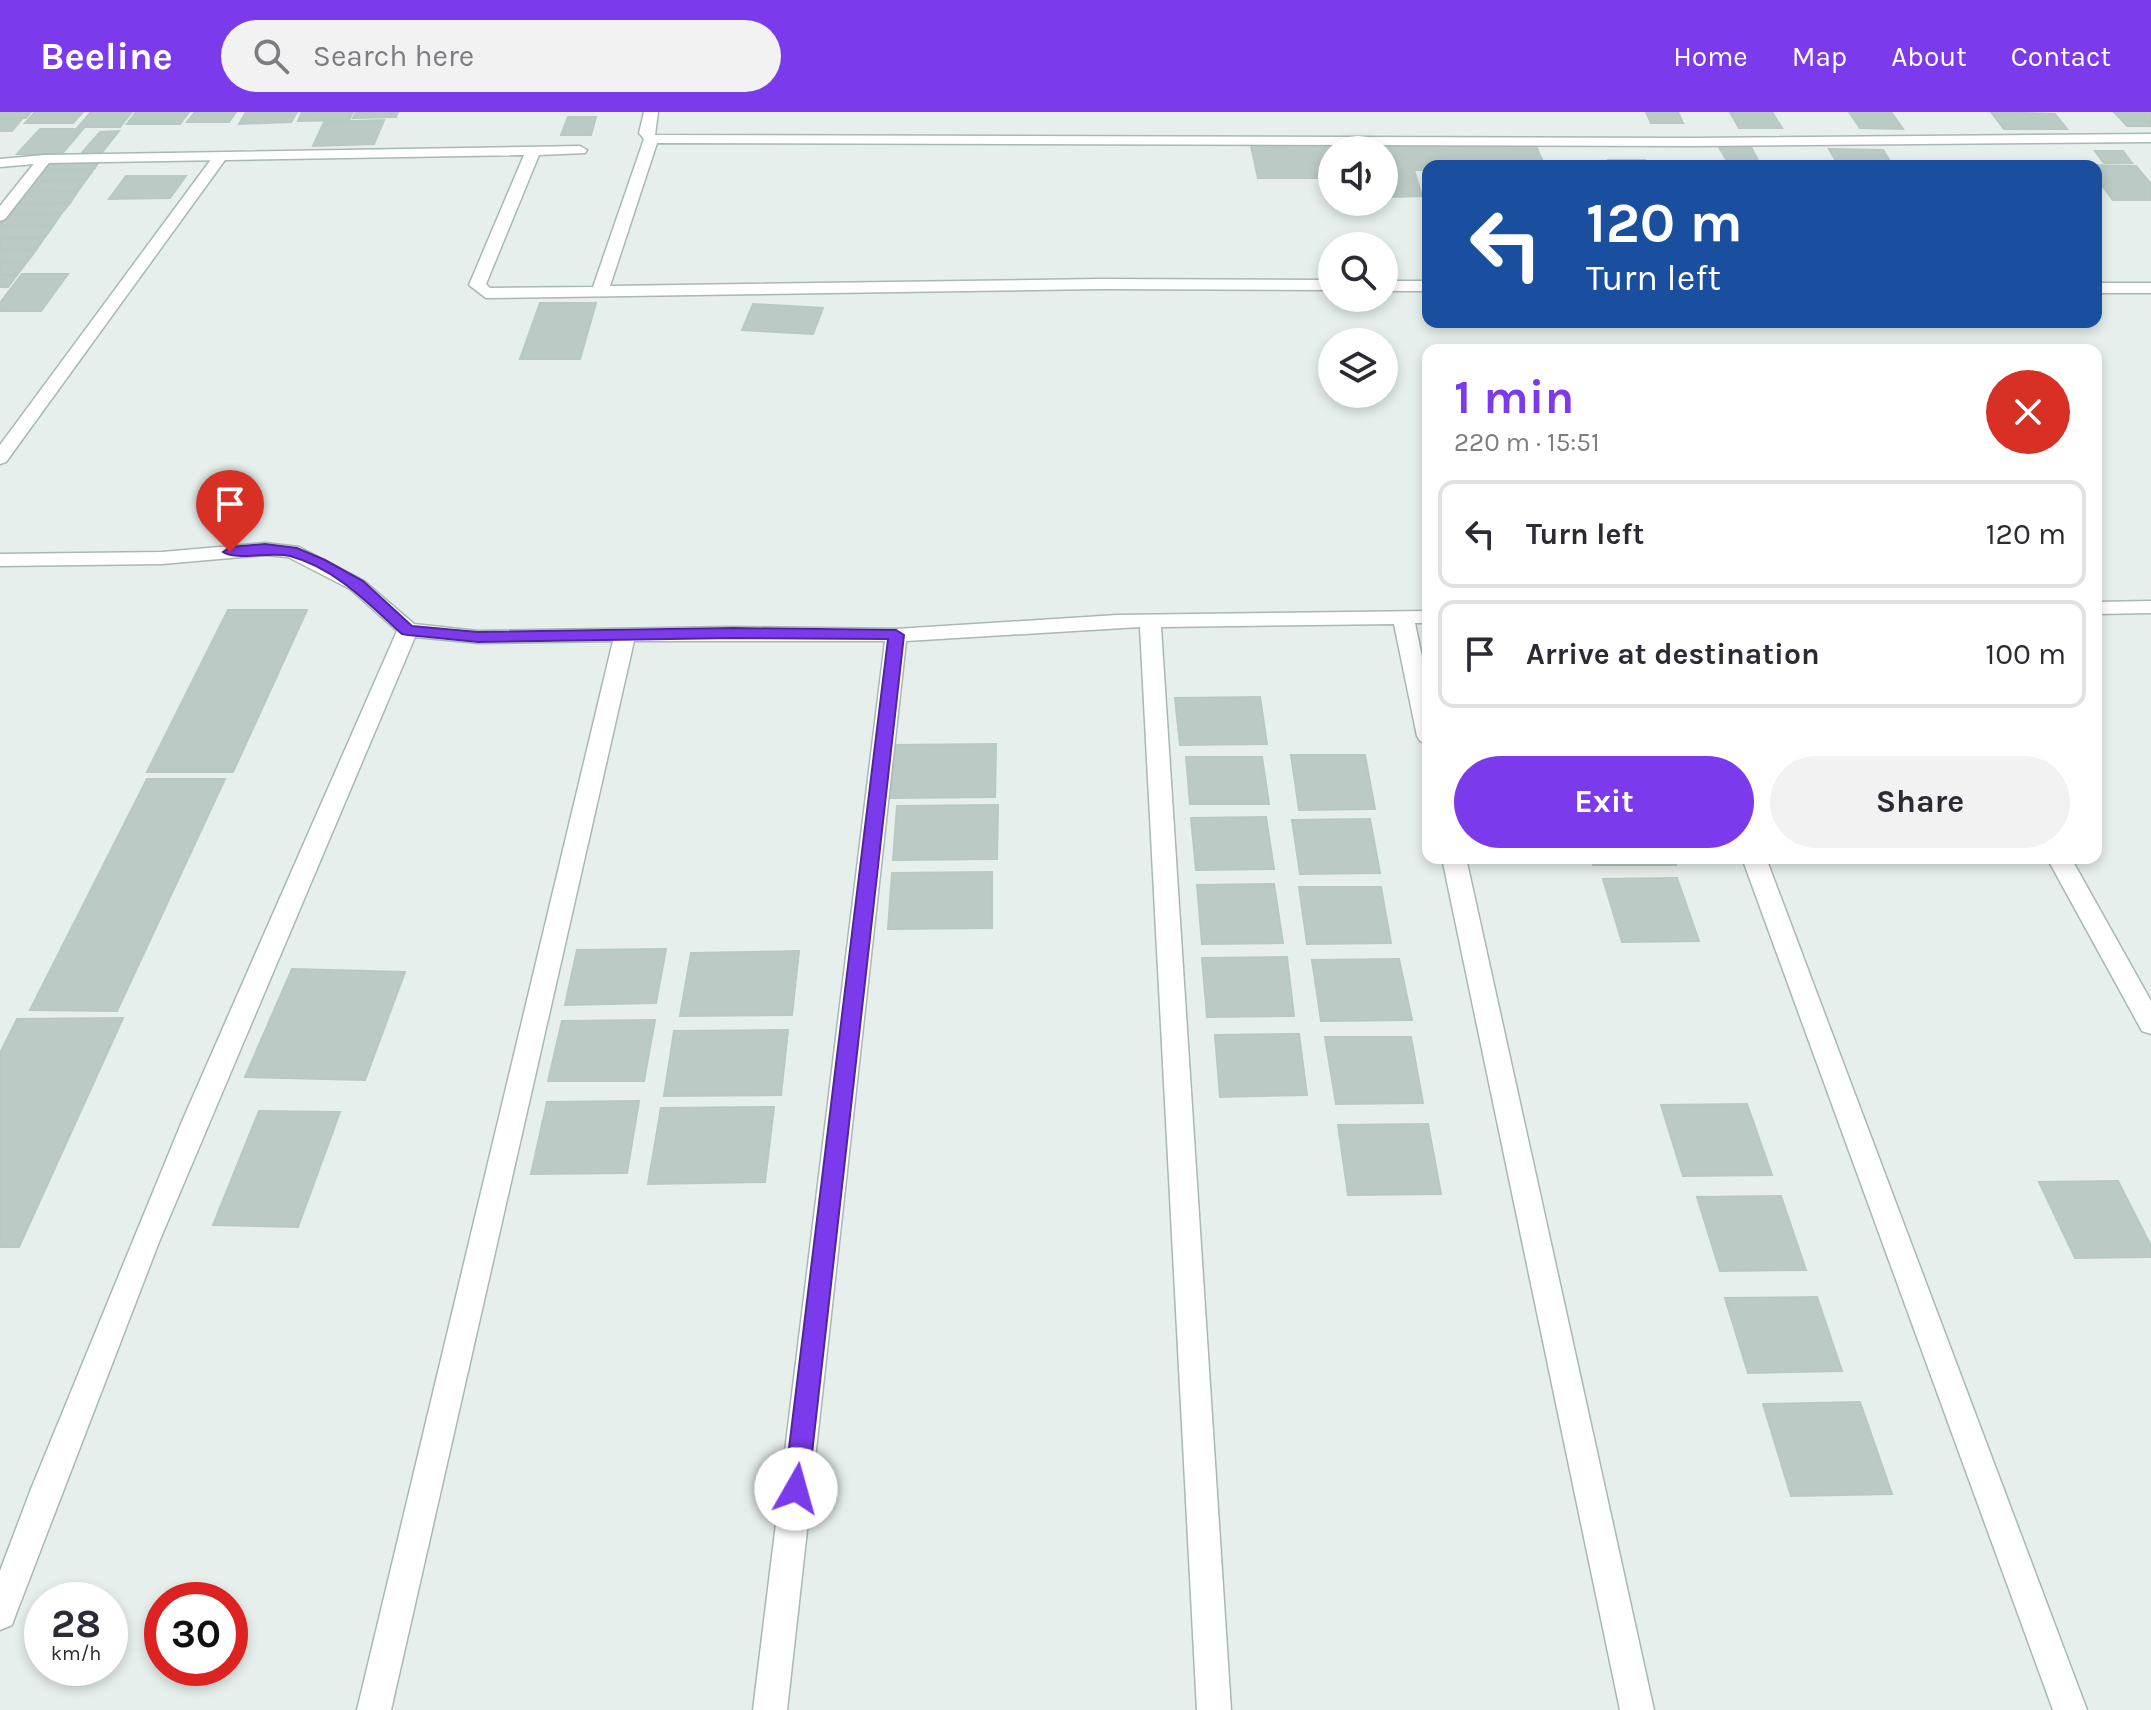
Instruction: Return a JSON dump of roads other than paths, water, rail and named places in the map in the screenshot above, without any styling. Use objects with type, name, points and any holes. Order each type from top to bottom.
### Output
[{"type":"street","points":[[651,112],[646,133],[651,139]]},
{"type":"street","points":[[651,139],[1693,142],[2151,138]]},
{"type":"street","points":[[600,291],[651,139]]},
{"type":"street","points":[[0,163],[45,159],[580,150]]},
{"type":"street","points":[[533,152],[477,285],[486,293],[1101,284],[1318,285]]},
{"type":"street","points":[[0,458],[220,157]]},
{"type":"street","points":[[0,216],[45,159]]},
{"type":"street","points":[[1398,286],[1422,286]]},
{"type":"street","points":[[2102,288],[2151,288]]},
{"type":"street","points":[[0,560],[162,558],[265,549],[292,551],[357,585],[408,630],[478,637],[896,635],[1117,621],[1422,617]]},
{"type":"street","points":[[2102,608],[2151,607]]},
{"type":"street","points":[[1403,617],[1422,707]]},
{"type":"street","points":[[1150,622],[1214,1710]]},
{"type":"street","points":[[0,1614],[74,1415],[274,935],[408,630]]},
{"type":"street","points":[[374,1710],[625,635]]},
{"type":"street","points":[[770,1710],[896,635]]},
{"type":"street","points":[[1455,864],[1637,1710]]},
{"type":"street","points":[[1756,864],[2070,1710]]},
{"type":"street","points":[[2062,864],[2151,1024]]}]
